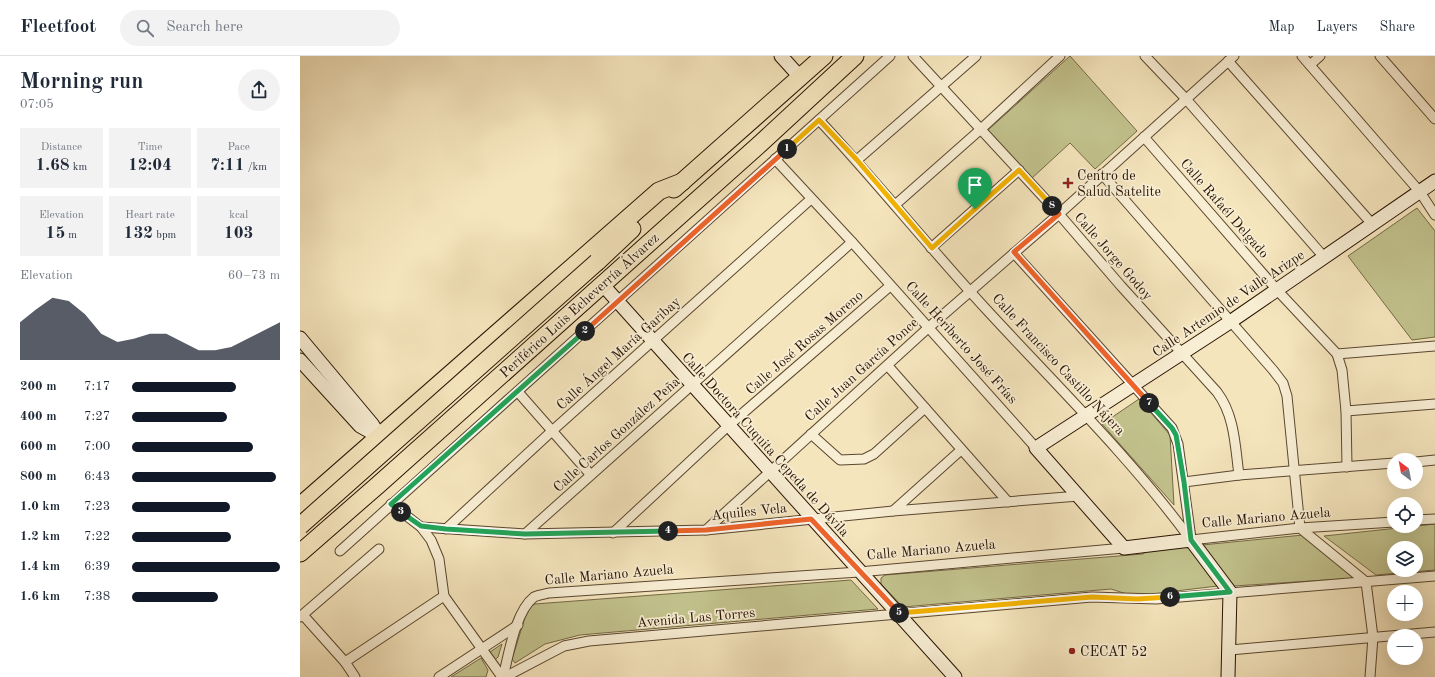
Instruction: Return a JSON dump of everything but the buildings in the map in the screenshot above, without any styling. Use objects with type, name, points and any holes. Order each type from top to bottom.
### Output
[{"type":"highway","name":"Periférico Luis Echeverría Álvarez","points":[[300,552],[432,437],[855,56]]},
{"type":"highway","name":"Periférico Luis Echeverría Álvarez","points":[[300,526],[597,262],[682,182],[800,77],[817,58]]},
{"type":"highway","points":[[300,506],[659,191],[682,182]]},
{"type":"highway","points":[[380,437],[402,442],[432,437],[429,432],[418,426],[414,421],[411,408]]},
{"type":"highway","points":[[343,467],[353,470],[373,489],[383,462],[380,437]]},
{"type":"street","points":[[781,56],[800,77]]},
{"type":"street","points":[[340,551],[890,56]]},
{"type":"street","name":"Calle Jorge Godoy","points":[[913,56],[1059,214],[1181,354],[1217,392],[1225,403],[1230,415],[1239,476]]},
{"type":"street","points":[[857,160],[976,56]]},
{"type":"street","points":[[895,205],[981,129],[1060,56]]},
{"type":"street","points":[[1146,56],[1186,99],[1324,257]]},
{"type":"street","points":[[1302,56],[1420,192],[1435,215]]},
{"type":"street","points":[[1310,65],[1320,56]]},
{"type":"street","points":[[1380,56],[1435,119]]},
{"type":"street","points":[[1231,59],[1373,225]]},
{"type":"street","name":"Calle Juan García Ponce","points":[[706,530],[769,471],[888,366],[928,328],[1059,214],[1231,59]]},
{"type":"street","name":"Calle Francisco Castillo Nájera","points":[[819,120],[857,160],[970,291],[1161,500],[1230,592]]},
{"type":"street","name":"Calle Rafaél Delgado","points":[[1144,137],[1277,290],[1337,354],[1342,370],[1346,411],[1347,467]]},
{"type":"street","name":"Calle Heriberto José Frías","points":[[775,159],[852,242],[1124,548]]},
{"type":"street","points":[[932,248],[1019,170]]},
{"type":"street","points":[[1102,174],[1283,383],[1287,396],[1300,528],[1366,582],[1373,637],[1370,677]]},
{"type":"street","name":"Calle Artemio de Valle Arizpe","points":[[1036,448],[1230,322],[1435,181]]},
{"type":"street","name":"Calle Ángel María Garibay","points":[[446,529],[552,431],[811,199]]},
{"type":"street","name":"Calle Carlos González Peña","points":[[525,534],[590,474],[852,242]]},
{"type":"street","points":[[1014,252],[1172,428],[1178,444],[1191,540]]},
{"type":"street","name":"Calle Doctora Cuquita Cepeda de Dávila","points":[[602,284],[693,384],[728,426],[811,519],[955,677]]},
{"type":"street","name":"Calle José Rosas Moreno","points":[[613,533],[728,426],[890,286]]},
{"type":"street","points":[[302,345],[372,424],[380,437]]},
{"type":"street","points":[[1337,354],[1435,346]]},
{"type":"street","points":[[300,360],[360,426],[380,437]]},
{"type":"street","points":[[888,366],[1008,502]]},
{"type":"street","points":[[518,392],[590,474]]},
{"type":"street","points":[[1346,411],[1435,404]]},
{"type":"street","points":[[811,434],[837,459],[864,459],[874,454],[925,408]]},
{"type":"street","points":[[359,454],[363,438],[360,426]]},
{"type":"street","points":[[893,511],[961,450]]},
{"type":"street","points":[[1423,461],[1435,460]]},
{"type":"street","points":[[1184,482],[1387,464]]},
{"type":"street","name":"Aquiles Vela","points":[[421,526],[525,534],[706,530],[893,511],[1079,496]]},
{"type":"street","points":[[391,504],[421,526],[433,544],[439,559],[444,596],[481,649],[503,677]]},
{"type":"street","points":[[1423,520],[1435,519]]},
{"type":"street","name":"Calle Mariano Azuela","points":[[503,677],[518,625],[525,607],[536,596],[549,593],[859,572],[1124,548],[1300,528],[1387,522]]},
{"type":"street","points":[[354,677],[344,662],[301,616],[379,549]]},
{"type":"street","name":"Avenida Las Torres","points":[[503,677],[549,653],[576,643],[898,613],[1092,597],[1156,599],[1435,576]]},
{"type":"street","points":[[1228,677],[1230,650],[1230,592]]},
{"type":"street","points":[[344,662],[444,596]]},
{"type":"street","points":[[439,677],[518,625]]},
{"type":"street","points":[[1230,650],[1435,632]]},
{"type":"green space","points":[[1070,56],[1137,131],[1095,169],[1070,143],[1031,179],[988,130]]},
{"type":"green space","points":[[1417,208],[1435,231],[1435,337],[1412,340],[1348,256]]},
{"type":"green space","points":[[1139,399],[1170,435],[1174,505],[1102,424]]},
{"type":"green space","points":[[1435,524],[1435,570],[1423,571],[1423,541],[1387,541],[1387,574],[1376,575],[1324,536],[1387,529],[1387,533],[1423,533],[1423,525]]},
{"type":"green space","points":[[1303,535],[1357,578],[1234,586],[1202,545]]},
{"type":"green space","points":[[1186,545],[1218,586],[1133,596],[1111,589],[903,607],[881,584],[881,578],[885,575],[1143,554],[1151,548]]},
{"type":"green space","points":[[851,580],[878,609],[580,635],[545,644],[515,663],[512,659],[528,608],[535,604]]},
{"type":"green space","points":[[502,644],[498,657],[495,660],[490,652]]},
{"type":"green space","points":[[481,658],[488,670],[486,677],[451,677]]},
{"type":"place","name":"Centro de Salud Satelite","points":[[1068,183]]},
{"type":"place","name":"CECAT 52","points":[[1072,651]]},
{"type":"route","points":[[819,120],[857,160],[932,248],[975,209],[1019,170],[1059,214],[1014,252],[1172,428],[1176,435],[1178,444],[1191,540],[1230,592],[1156,599],[1092,597],[898,613],[811,519],[706,530],[525,534],[421,526],[391,504],[518,392],[819,120]]}]
